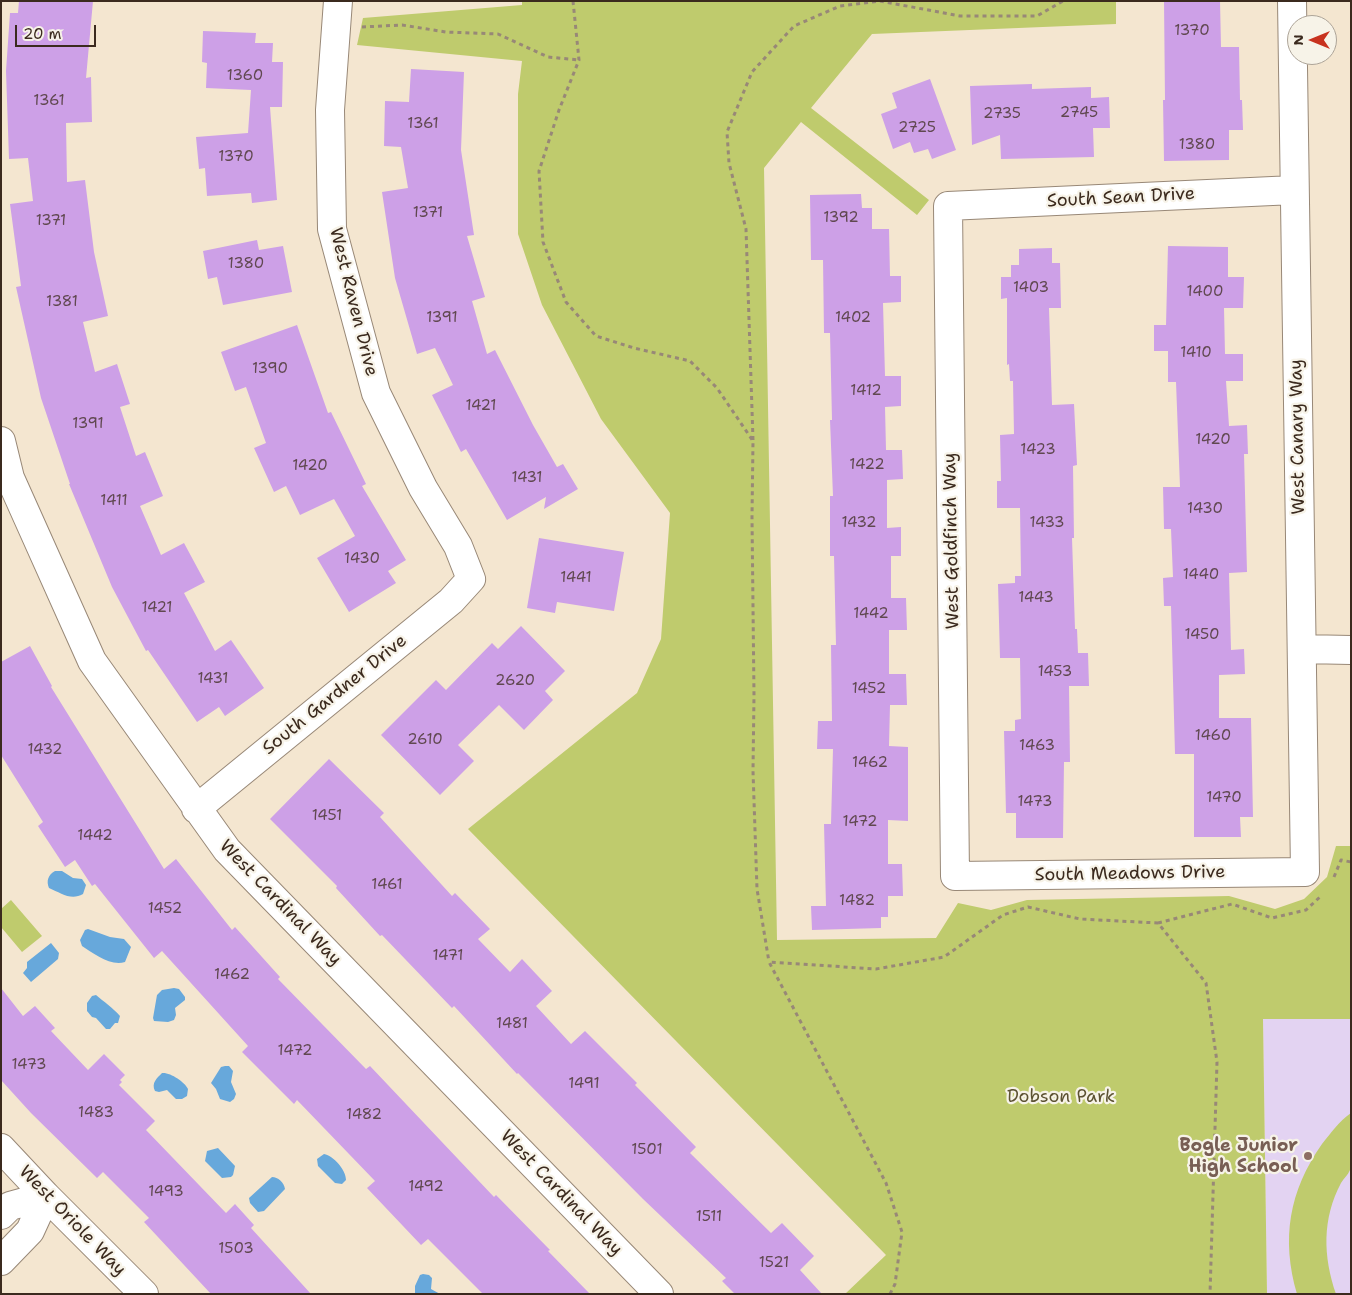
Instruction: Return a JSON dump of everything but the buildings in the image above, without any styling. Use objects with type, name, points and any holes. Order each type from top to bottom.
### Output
[{"type":"street","name":"West Raven Drive","points":[[338,1],[330,110],[332,229],[376,393],[423,488],[458,546],[471,579]]},
{"type":"street","name":"West Canary Way","points":[[1292,1],[1305,872]]},
{"type":"street","name":"South Sean Drive","points":[[948,206],[1294,190]]},
{"type":"street","name":"West Goldfinch Way","points":[[948,206],[956,876]]},
{"type":"street","name":"West Cardinal Way","points":[[1,441],[5,480],[92,661],[227,850],[659,1294]]},
{"type":"street","name":"South Gardner Drive","points":[[196,809],[451,601],[471,579]]},
{"type":"street","points":[[1302,649],[1351,650]]},
{"type":"street","name":"South Meadows Drive","points":[[956,876],[1305,872]]},
{"type":"street","name":"West Oriole Way","points":[[1,1148],[144,1294]]},
{"type":"street","points":[[1,1215],[10,1206],[46,1196]]},
{"type":"street","points":[[1,1261],[30,1231],[46,1196]]},
{"type":"path","points":[[573,1],[579,60],[559,110],[539,171],[543,242],[566,302],[596,336],[634,348],[690,361],[717,388],[753,441]]},
{"type":"path","points":[[890,1294],[895,1284],[902,1232],[886,1183],[769,962],[757,889],[753,771],[753,441],[746,230],[730,163],[727,132],[752,72],[794,26],[840,6],[880,1],[960,16],[1037,16],[1063,1]]},
{"type":"path","points":[[336,28],[402,25],[446,32],[498,34],[548,57],[579,60]]},
{"type":"path","points":[[769,962],[876,969],[944,957],[1003,915],[1028,907],[1080,919],[1158,923],[1232,904],[1272,918],[1306,910]]},
{"type":"path","points":[[1158,923],[1206,983],[1217,1062],[1210,1294]]},
{"type":"shaded area","name":"Bogle Junior High School","points":[[1263,1019],[1351,1019],[1351,1294],[1267,1294]]},
{"type":"green space","name":"Dobson Park","points":[[522,1],[1116,1],[1116,24],[872,34],[811,108],[929,200],[917,215],[801,122],[764,168],[777,940],[936,938],[958,903],[991,910],[1027,900],[1229,896],[1275,909],[1304,899],[1327,877],[1336,846],[1351,846],[1351,1019],[1263,1019],[1267,1294],[845,1294],[886,1255],[468,829],[637,693],[661,639],[670,513],[601,419],[542,305],[518,234],[518,94],[522,61],[357,45],[363,18],[522,5]]},
{"type":"green space","points":[[11,900],[42,936],[22,952],[1,927],[1,909]]},
{"type":"green space","points":[[1351,1113],[1350,1170],[1341,1183],[1330,1210],[1326,1238],[1329,1266],[1336,1294],[1297,1294],[1292,1274],[1289,1235],[1295,1198],[1311,1162],[1322,1144],[1339,1123]]},
{"type":"water","points":[[55,871],[62,871],[73,878],[82,879],[86,885],[83,894],[74,897],[49,888],[48,878]]},
{"type":"water","points":[[88,929],[110,937],[124,939],[131,947],[125,962],[114,963],[108,961],[82,946],[80,940],[85,930]]},
{"type":"water","points":[[51,943],[59,953],[58,959],[31,982],[23,973],[27,968],[27,962]]},
{"type":"water","points":[[179,989],[185,1000],[175,1008],[176,1015],[174,1020],[168,1022],[154,1021],[157,995],[162,990]]},
{"type":"water","points":[[96,995],[120,1016],[118,1023],[115,1023],[110,1029],[106,1029],[87,1011],[87,1003],[92,996]]},
{"type":"water","points":[[229,1066],[233,1071],[231,1082],[236,1094],[230,1102],[220,1099],[211,1083],[221,1067]]},
{"type":"water","points":[[162,1073],[173,1076],[184,1083],[188,1089],[187,1096],[182,1099],[176,1099],[167,1090],[155,1091],[154,1083]]},
{"type":"water","points":[[218,1148],[235,1166],[231,1177],[222,1178],[205,1161],[207,1151]]},
{"type":"water","points":[[324,1154],[335,1160],[342,1168],[346,1180],[342,1184],[335,1183],[318,1166],[317,1159]]},
{"type":"water","points":[[272,1177],[280,1180],[285,1189],[264,1211],[258,1212],[250,1203],[249,1198]]},
{"type":"water","points":[[420,1275],[429,1275],[432,1278],[431,1289],[440,1294],[415,1294],[415,1286]]},
{"type":"place","name":"Bogle Junior High School","points":[[1308,1156]]}]
